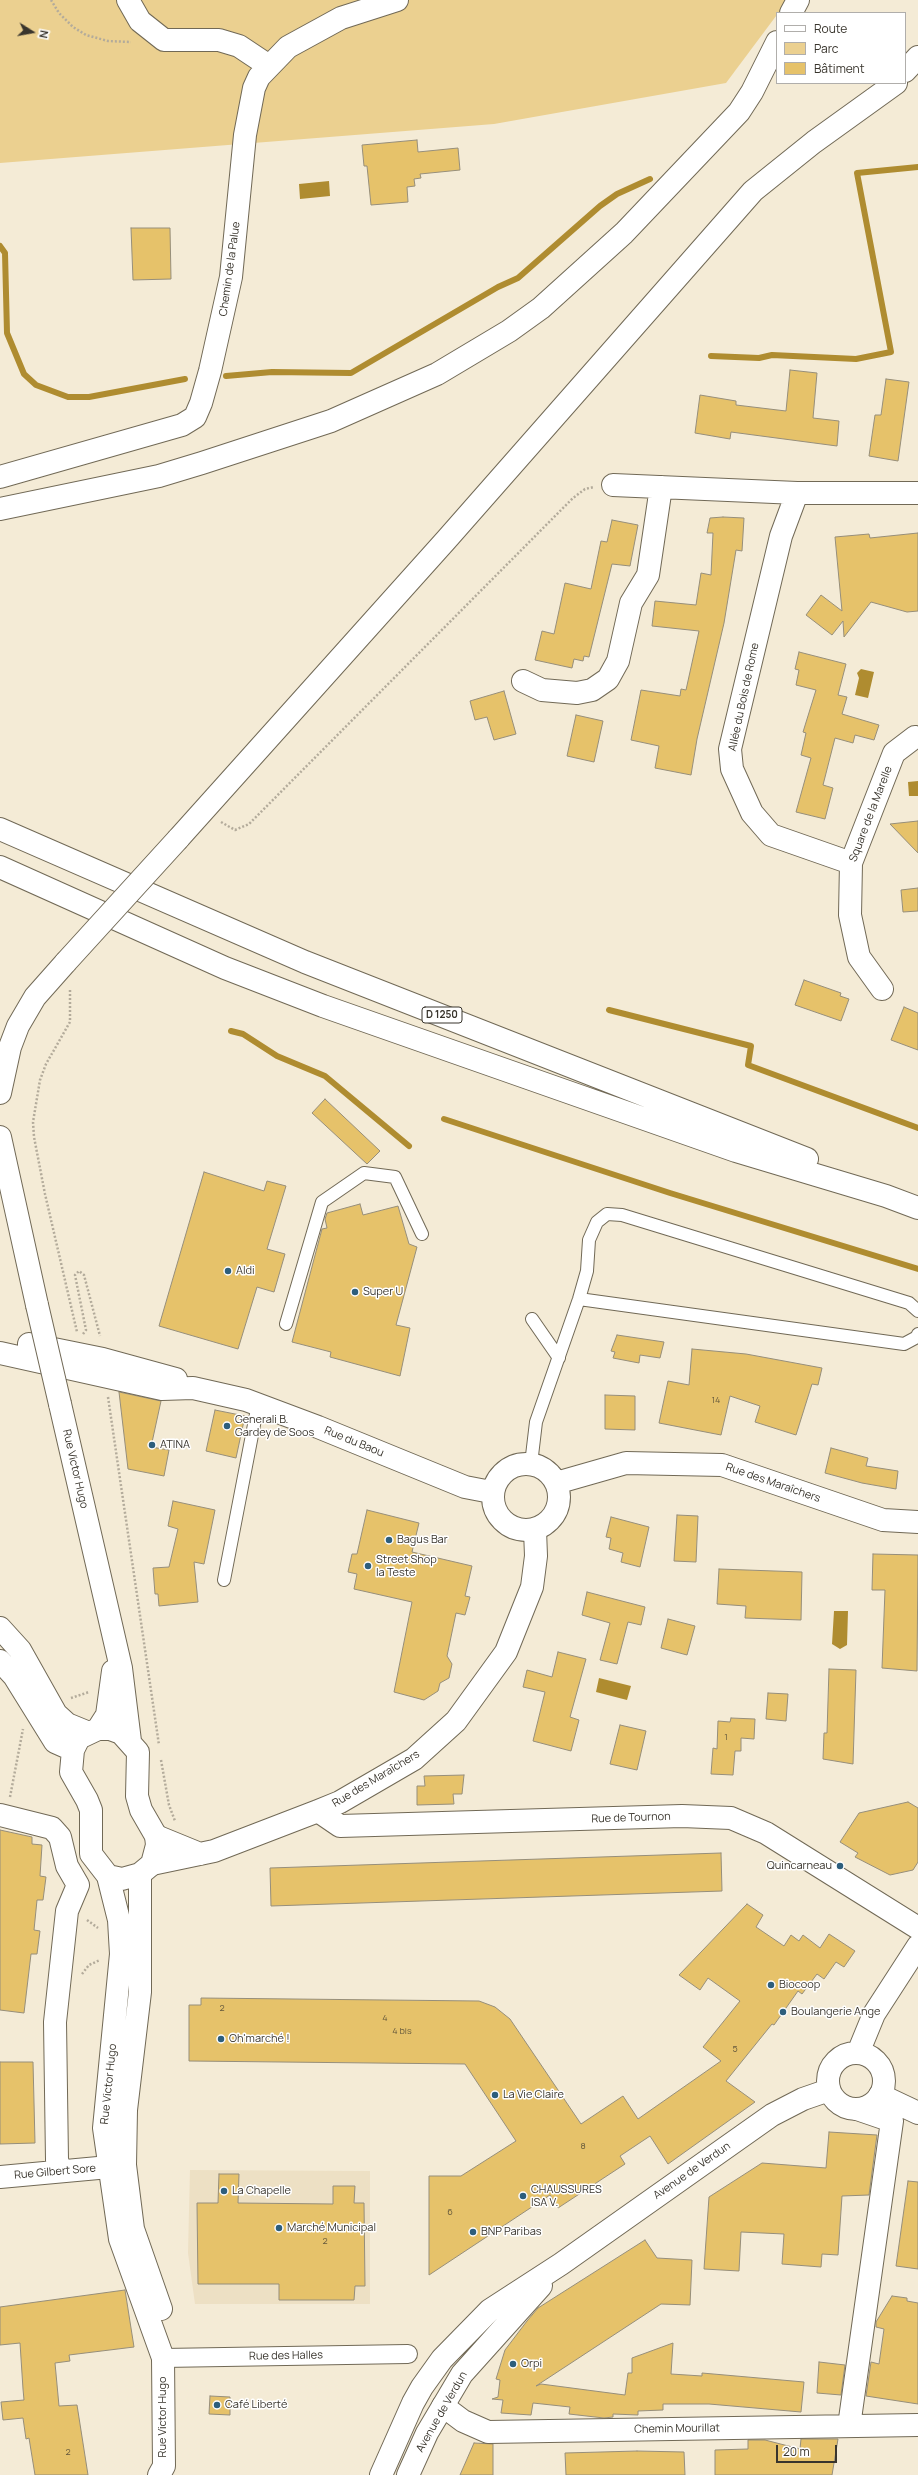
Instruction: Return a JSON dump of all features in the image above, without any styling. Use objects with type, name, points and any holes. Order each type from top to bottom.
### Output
[{"type":"street","points":[[128,0],[140,21],[164,40],[219,40],[239,46],[269,66]]},
{"type":"street","name":"Chemin de la Palue","points":[[0,477],[182,425],[194,417],[202,402],[231,277],[251,98],[259,77],[288,47],[341,18],[397,0]]},
{"type":"street","points":[[792,12],[798,0]]},
{"type":"street","points":[[0,509],[159,476],[331,421],[437,374],[509,331],[541,308],[624,233],[739,112],[752,92],[776,44]]},
{"type":"street","points":[[906,71],[918,57]]},
{"type":"street","points":[[906,76],[918,70]]},
{"type":"street","points":[[0,1093],[10,1047],[18,1026],[35,997],[441,545],[753,191],[814,142],[893,84]]},
{"type":"street","points":[[613,485],[797,493],[918,493]]},
{"type":"street","points":[[523,681],[542,690],[577,693],[592,690],[608,679],[618,661],[631,603],[648,575],[661,487]]},
{"type":"street","name":"Allée du Bois de Rome","points":[[797,493],[781,536],[730,749],[732,769],[752,813],[771,835],[851,863]]},
{"type":"street","name":"Square de la Marelle","points":[[882,989],[860,957],[858,950],[850,915],[851,863],[894,753],[915,737]]},
{"type":"street","name":"D 1250","points":[[0,829],[305,962],[837,1170],[886,1196]]},
{"type":"street","name":"D 1250","points":[[0,867],[218,964],[323,1006],[736,1151],[886,1196],[918,1208]]},
{"type":"street","name":"Rue Victor Hugo","points":[[0,1137],[37,1305],[114,1634],[122,1675],[130,1741]]},
{"type":"street","name":"Rue du Baou","points":[[0,1338],[103,1359],[166,1375],[193,1388],[258,1404],[465,1487],[491,1492]]},
{"type":"street","name":"Rue du Baou","points":[[0,1353],[162,1389],[193,1388]]},
{"type":"street","name":"Rue des Maraîchers","points":[[556,1483],[626,1463],[722,1465],[883,1520],[918,1522]]},
{"type":"street","points":[[520,1464],[531,1464],[546,1471],[556,1483],[559,1494],[558,1506],[545,1525],[535,1530],[524,1531],[513,1529],[503,1523],[496,1514],[491,1492],[502,1474],[520,1464]]},
{"type":"street","name":"Rue des Maraîchers","points":[[108,1876],[122,1879],[146,1869],[200,1854],[318,1811],[340,1802],[414,1759],[456,1720],[506,1652],[532,1587],[536,1556],[535,1530]]},
{"type":"street","points":[[0,1628],[20,1650],[56,1714],[67,1724],[93,1731],[110,1729],[121,1733],[130,1741],[138,1752],[139,1758],[137,1796],[141,1810],[156,1836],[200,1854]]},
{"type":"street","name":"Rue Victor Hugo","points":[[73,1750],[79,1738],[93,1731],[107,1716],[112,1694],[114,1634]]},
{"type":"street","points":[[0,1661],[14,1676],[55,1742],[73,1750],[71,1772],[88,1800],[91,1810],[91,1854],[95,1862],[108,1876]]},
{"type":"street","name":"Rue de Tournon","points":[[318,1811],[340,1826],[682,1816],[731,1818],[766,1833],[918,1928]]},
{"type":"street","points":[[0,1815],[46,1826],[57,1832],[67,1866],[78,1885],[70,1903],[54,2022],[57,2160],[61,2171]]},
{"type":"street","name":"Rue Victor Hugo","points":[[156,1836],[157,1845],[146,1869],[140,1992],[126,2110],[124,2165],[133,2229],[160,2306],[163,2358],[164,2466],[159,2475]]},
{"type":"street","name":"Rue Victor Hugo","points":[[108,1876],[119,1920],[121,1954],[104,2128],[116,2223],[124,2256],[163,2358]]},
{"type":"street","points":[[858,2053],[874,2014],[918,1946]]},
{"type":"street","points":[[849,2426],[892,2121],[840,2104],[829,2090],[829,2072],[834,2064],[845,2056],[858,2053],[875,2061],[880,2068],[883,2086],[880,2095],[874,2102],[857,2109]]},
{"type":"street","name":"Avenue de Verdun","points":[[381,2475],[413,2403],[442,2359],[490,2310],[561,2264],[772,2115],[802,2099],[829,2090]]},
{"type":"street","points":[[880,2095],[918,2114]]},
{"type":"street","name":"Rue Gilbert Sore","points":[[0,2177],[109,2167]]},
{"type":"street","name":"Avenue de Verdun","points":[[408,2475],[427,2433],[462,2374],[561,2264]]},
{"type":"street","name":"Rue des Halles","points":[[163,2358],[408,2354]]},
{"type":"street","name":"Chemin Mourillat","points":[[443,2406],[463,2421],[488,2432],[918,2425]]},
{"type":"lane","points":[[286,1324],[322,1202],[364,1173],[395,1177],[422,1234]]},
{"type":"lane","points":[[531,1464],[536,1422],[579,1300],[587,1271],[589,1240],[597,1222],[607,1214],[622,1214],[909,1304],[918,1311]]},
{"type":"lane","points":[[579,1300],[904,1344],[917,1337],[918,1334]]},
{"type":"lane","points":[[532,1319],[559,1358]]},
{"type":"lane","points":[[224,1580],[258,1404]]},
{"type":"path","points":[[51,0],[59,13],[73,27],[86,35],[108,41],[135,42],[164,40]]},
{"type":"path","points":[[218,819],[231,829],[243,828],[249,824],[573,498],[585,489],[613,485]]},
{"type":"path","points":[[70,1903],[78,1912],[101,1930]]},
{"type":"path","points":[[81,1976],[89,1966],[103,1957]]},
{"type":"shaded area","points":[[329,181],[330,196],[300,199],[299,184]]},
{"type":"shaded area","points":[[861,669],[874,672],[868,698],[855,695],[859,678],[857,673]]},
{"type":"shaded area","points":[[918,781],[918,796],[909,796],[908,782]]},
{"type":"shaded area","points":[[834,1611],[848,1611],[847,1645],[840,1649],[832,1644]]},
{"type":"shaded area","points":[[599,1678],[631,1686],[627,1700],[596,1692]]},
{"type":"shaded area","name":"Marché Municipal","points":[[190,2170],[370,2171],[370,2304],[195,2304],[188,2253]]},
{"type":"green space","points":[[0,0],[788,0],[779,12],[776,12],[776,16],[726,83],[494,124],[0,163]]},
{"type":"building","points":[[417,140],[418,152],[458,148],[460,170],[420,174],[421,178],[414,179],[415,186],[407,187],[408,202],[371,205],[367,166],[364,166],[362,145]]},
{"type":"building","points":[[131,228],[170,228],[171,279],[133,280]]},
{"type":"building","points":[[790,370],[817,373],[813,418],[839,421],[837,446],[731,432],[730,439],[695,433],[700,395],[736,401],[736,405],[786,411]]},
{"type":"building","points":[[886,379],[909,382],[898,461],[869,456],[875,415],[881,415]]},
{"type":"building","points":[[710,518],[744,518],[742,551],[736,550],[724,623],[697,739],[691,775],[655,768],[659,746],[631,740],[641,690],[680,696],[681,689],[686,690],[699,631],[652,626],[655,601],[696,605],[701,573],[711,575],[713,533],[707,533]]},
{"type":"building","points":[[612,520],[638,525],[630,566],[612,564],[589,657],[584,656],[583,661],[574,659],[572,668],[535,660],[542,631],[554,634],[565,583],[591,589],[601,541],[607,542]]},
{"type":"building","points":[[918,533],[918,611],[907,612],[871,602],[844,637],[843,621],[832,635],[806,615],[821,595],[842,611],[835,537],[869,534],[870,538]]},
{"type":"building","points":[[799,652],[846,664],[838,695],[847,697],[842,714],[879,725],[874,740],[855,735],[853,743],[835,738],[823,785],[833,788],[825,819],[796,812],[811,758],[801,755],[806,733],[803,732],[816,690],[796,685],[799,670],[795,669]]},
{"type":"building","points":[[504,691],[516,734],[494,740],[487,717],[475,720],[470,701]]},
{"type":"building","points":[[576,715],[603,721],[594,762],[567,756]]},
{"type":"building","points":[[918,821],[918,853],[890,824]]},
{"type":"building","points":[[918,888],[918,911],[903,912],[901,890]]},
{"type":"building","points":[[804,980],[841,993],[840,996],[849,999],[841,1021],[795,1005]]},
{"type":"building","points":[[904,1007],[918,1013],[918,1050],[891,1040]]},
{"type":"building","points":[[325,1099],[380,1151],[367,1164],[312,1113]]},
{"type":"building","name":"Aldi","points":[[204,1172],[264,1191],[267,1181],[286,1186],[267,1249],[285,1254],[274,1292],[257,1287],[238,1349],[159,1326]]},
{"type":"building","name":"Super U","points":[[360,1204],[363,1215],[398,1206],[409,1244],[417,1247],[396,1325],[410,1328],[400,1376],[330,1357],[331,1352],[292,1342],[322,1229],[327,1228],[325,1219],[327,1213]]},
{"type":"building","points":[[617,1335],[664,1342],[660,1358],[640,1355],[639,1363],[613,1358],[615,1352],[611,1351]]},
{"type":"building","points":[[692,1349],[746,1354],[822,1368],[818,1385],[812,1384],[796,1435],[755,1422],[760,1406],[730,1396],[721,1435],[659,1423],[668,1381],[689,1385]]},
{"type":"building","points":[[119,1392],[161,1401],[151,1447],[169,1450],[164,1476],[128,1469]]},
{"type":"building","points":[[605,1395],[635,1396],[635,1430],[605,1429]]},
{"type":"building","name":"Generali B. Gardey de Soos","points":[[215,1410],[245,1416],[236,1458],[206,1451]]},
{"type":"building","points":[[831,1448],[868,1458],[866,1466],[898,1471],[896,1489],[862,1483],[825,1473]]},
{"type":"building","points":[[173,1501],[215,1510],[204,1564],[194,1562],[198,1602],[159,1606],[158,1594],[155,1594],[153,1568],[169,1567],[178,1529],[168,1526]]},
{"type":"building","points":[[367,1510],[419,1523],[412,1552],[472,1566],[465,1596],[470,1597],[465,1615],[456,1613],[447,1656],[452,1664],[449,1678],[440,1683],[438,1691],[424,1700],[394,1692],[412,1602],[354,1589],[357,1574],[348,1572],[352,1554],[357,1554]]},
{"type":"building","points":[[677,1515],[698,1516],[696,1562],[674,1561]]},
{"type":"building","points":[[611,1517],[649,1527],[640,1567],[621,1562],[623,1553],[609,1549],[611,1538],[606,1537]]},
{"type":"building","points":[[873,1554],[918,1555],[917,1671],[882,1668],[885,1590],[872,1590]]},
{"type":"building","points":[[719,1569],[802,1572],[801,1620],[745,1618],[746,1606],[717,1604]]},
{"type":"building","points":[[587,1592],[645,1607],[641,1625],[628,1622],[617,1664],[600,1660],[610,1623],[582,1615]]},
{"type":"building","points":[[668,1619],[695,1626],[687,1655],[661,1648]]},
{"type":"building","points":[[558,1652],[586,1659],[570,1717],[579,1720],[571,1751],[533,1741],[545,1692],[523,1687],[527,1670],[552,1677]]},
{"type":"building","points":[[829,1669],[856,1670],[853,1764],[823,1759],[824,1733],[827,1733]]},
{"type":"building","points":[[768,1693],[788,1694],[786,1721],[766,1719]]},
{"type":"building","points":[[731,1718],[755,1719],[754,1739],[741,1738],[741,1751],[735,1751],[733,1775],[711,1774],[713,1748],[717,1749],[718,1721],[730,1722]]},
{"type":"building","points":[[620,1725],[646,1731],[637,1770],[610,1764]]},
{"type":"building","points":[[464,1775],[462,1794],[453,1794],[454,1804],[417,1805],[417,1786],[425,1786],[424,1776]]},
{"type":"building","points":[[908,1802],[918,1808],[918,1862],[913,1870],[890,1875],[855,1857],[858,1853],[840,1842],[859,1813]]},
{"type":"building","points":[[0,1830],[32,1837],[32,1844],[42,1845],[40,1876],[46,1877],[43,1900],[37,1900],[34,1930],[40,1931],[37,1954],[31,1954],[24,2013],[0,2010]]},
{"type":"building","points":[[721,1853],[722,1891],[271,1906],[270,1868]]},
{"type":"building","points":[[747,1904],[763,1915],[756,1927],[784,1946],[791,1935],[799,1941],[803,1935],[820,1948],[829,1934],[855,1951],[844,1967],[836,1962],[824,1979],[817,1974],[802,1994],[798,1991],[774,2025],[772,2024],[726,2081],[755,2102],[668,2164],[650,2136],[620,2156],[625,2164],[558,2208],[550,2195],[429,2275],[429,2176],[461,2176],[516,2141],[465,2064],[189,2061],[189,2005],[201,2005],[201,1998],[479,2001],[495,2007],[510,2019],[581,2124],[623,2096],[638,2119],[721,2061],[703,2047],[740,2001],[708,1978],[700,1990],[679,1975]]},
{"type":"building","points":[[0,2062],[33,2062],[35,2143],[0,2144]]},
{"type":"building","points":[[829,2132],[877,2135],[869,2195],[842,2196],[838,2255],[822,2254],[821,2267],[782,2264],[784,2234],[741,2232],[739,2271],[704,2269],[709,2197],[762,2163],[826,2168]]},
{"type":"building","name":"Marché Municipal","points":[[219,2174],[239,2174],[238,2203],[333,2204],[333,2186],[355,2186],[354,2203],[364,2203],[365,2286],[355,2286],[354,2300],[279,2300],[279,2284],[198,2284],[197,2203],[218,2203]]},
{"type":"building","points":[[908,2181],[918,2182],[918,2269],[896,2266]]},
{"type":"building","points":[[645,2240],[657,2258],[692,2260],[690,2305],[661,2304],[536,2386],[541,2384],[625,2395],[628,2373],[632,2373],[632,2358],[673,2343],[671,2374],[702,2376],[702,2373],[804,2382],[801,2412],[709,2404],[663,2404],[663,2410],[638,2411],[638,2415],[613,2414],[613,2417],[604,2418],[569,2414],[570,2407],[533,2403],[531,2415],[501,2413],[503,2400],[492,2399],[498,2397],[500,2380],[496,2379],[505,2350],[527,2321],[538,2308]]},
{"type":"building","points":[[125,2290],[134,2347],[69,2355],[70,2361],[55,2363],[59,2406],[77,2405],[88,2475],[35,2475],[29,2438],[26,2439],[23,2418],[3,2420],[1,2402],[24,2400],[20,2343],[0,2345],[0,2307]]},
{"type":"building","points":[[892,2296],[907,2298],[907,2301],[918,2303],[918,2404],[866,2396],[871,2362],[879,2364],[884,2329],[876,2327],[876,2322]]},
{"type":"building","points":[[819,2362],[845,2365],[841,2395],[817,2393]]},
{"type":"building","points":[[210,2396],[230,2397],[230,2415],[209,2414]]},
{"type":"building","points":[[801,2439],[838,2439],[832,2475],[715,2475],[715,2450],[748,2449],[748,2440],[765,2440],[800,2449]]},
{"type":"building","points":[[474,2443],[493,2444],[493,2475],[460,2475]]},
{"type":"building","points":[[637,2451],[684,2452],[685,2475],[566,2475],[565,2453]]},
{"type":"waterway","points":[[711,356],[759,358],[772,355],[856,359],[891,352],[857,173],[918,167]]},
{"type":"waterway","points":[[226,376],[272,372],[351,373],[498,287],[518,278],[600,206],[617,194],[650,179]]},
{"type":"waterway","points":[[0,246],[5,253],[7,333],[24,374],[36,385],[68,397],[89,397],[185,379]]},
{"type":"waterway","points":[[609,1010],[751,1046],[748,1065],[918,1128]]},
{"type":"waterway","points":[[231,1031],[243,1034],[277,1056],[325,1076],[409,1146]]},
{"type":"waterway","points":[[444,1119],[670,1193],[918,1269]]},
{"type":"place","name":"Aldi","points":[[228,1271]]},
{"type":"place","name":"Super U","points":[[355,1292]]},
{"type":"place","name":"Generali B. Gardey de Soos","points":[[227,1426]]},
{"type":"place","name":"ATINA","points":[[152,1445]]},
{"type":"place","name":"Bagus Bar","points":[[389,1540]]},
{"type":"place","name":"Street Shop la Teste","points":[[368,1566]]},
{"type":"place","name":"Quincarneau","points":[[840,1866]]},
{"type":"place","name":"Biocoop","points":[[771,1985]]},
{"type":"place","name":"Boulangerie Ange","points":[[783,2012]]},
{"type":"place","name":"Oh'marché !","points":[[221,2039]]},
{"type":"place","name":"La Vie Claire","points":[[495,2095]]},
{"type":"place","name":"La Chapelle","points":[[224,2191]]},
{"type":"place","name":"CHAUSSURES ISA V.","points":[[523,2196]]},
{"type":"place","name":"Marché Municipal","points":[[279,2228]]},
{"type":"place","name":"BNP Paribas","points":[[473,2232]]},
{"type":"place","name":"Orpi","points":[[513,2364]]},
{"type":"place","name":"Café Liberté","points":[[217,2405]]}]
